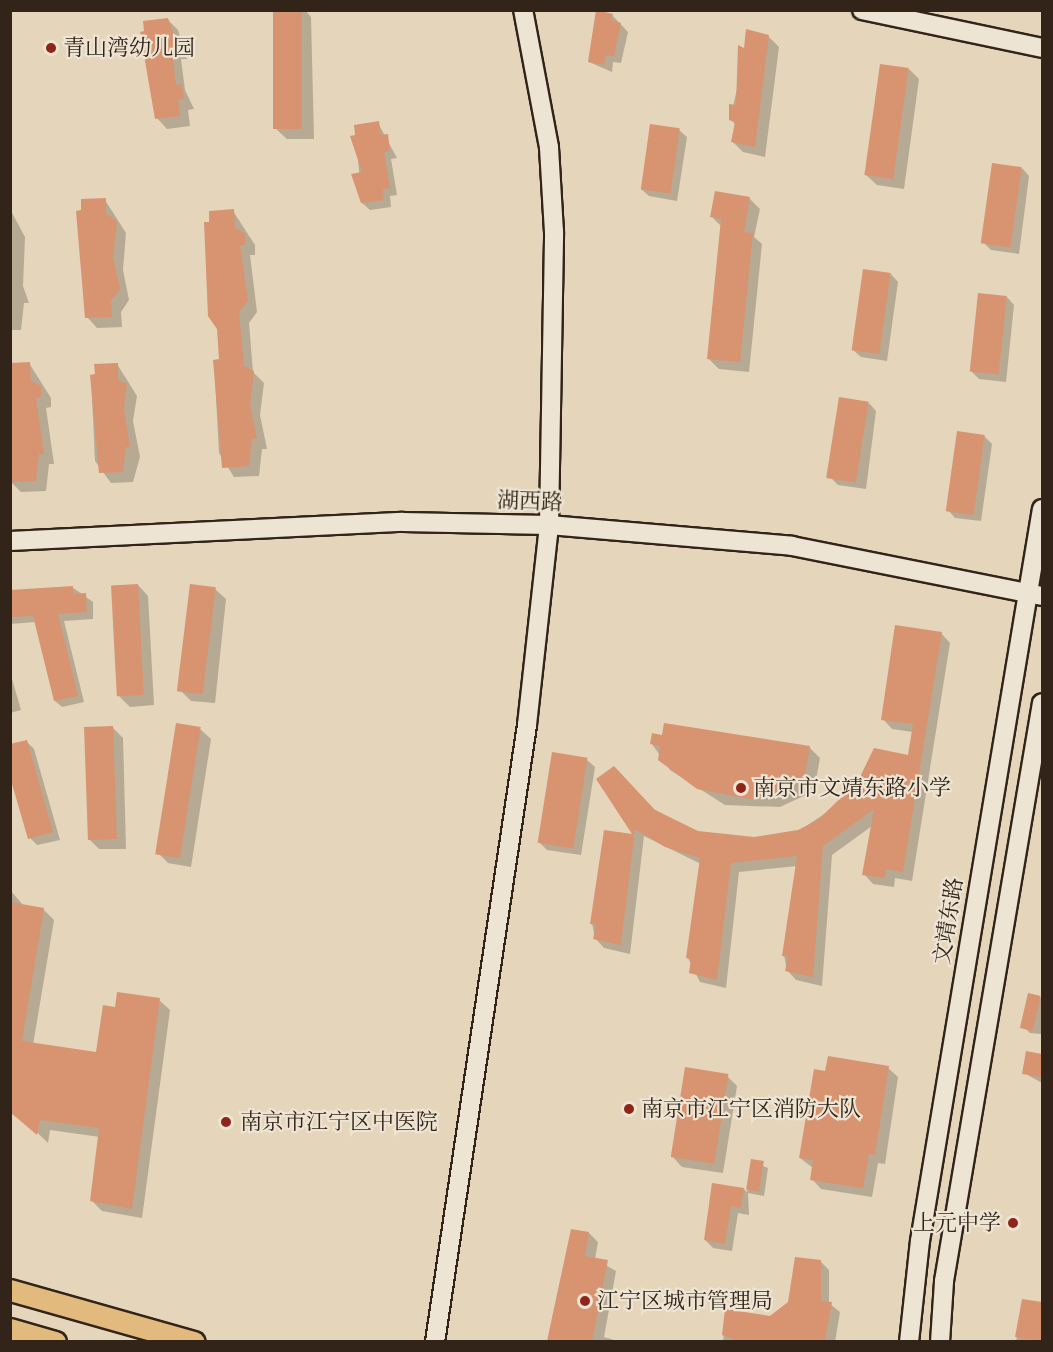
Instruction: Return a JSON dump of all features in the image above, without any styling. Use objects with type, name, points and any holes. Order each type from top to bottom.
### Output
[{"type":"main road","points":[[435,1341],[527,725],[549,525],[554,232],[549,147],[523,10]]},
{"type":"main road","points":[[862,10],[1042,48]]},
{"type":"main road","name":"文靖东路","points":[[909,1341],[920,1241],[1034,595],[1042,509]]},
{"type":"main road","name":"湖西路","points":[[10,541],[403,522],[549,525],[792,546],[1034,595]]},
{"type":"main road","points":[[940,1341],[944,1281],[1042,703]]},
{"type":"main road","points":[[10,1290],[194,1341]]},
{"type":"main road","points":[[10,1329],[56,1341]]},
{"type":"building","points":[[273,10],[302,10],[302,129],[273,129]]},
{"type":"building","points":[[596,10],[613,14],[611,20],[621,23],[614,56],[606,55],[604,65],[588,62]]},
{"type":"building","points":[[168,18],[178,48],[172,49],[176,85],[182,84],[184,99],[178,100],[180,116],[155,119],[140,32],[144,31],[143,21]]},
{"type":"building","points":[[746,29],[769,35],[755,147],[731,142],[735,122],[729,120],[729,104],[736,105],[738,45],[744,48]]},
{"type":"building","points":[[880,64],[909,68],[893,179],[864,175]]},
{"type":"building","points":[[379,121],[381,135],[388,134],[390,151],[384,152],[390,188],[383,189],[384,200],[361,203],[351,174],[362,172],[350,136],[355,135],[354,125]]},
{"type":"building","points":[[650,124],[680,128],[671,194],[641,189]]},
{"type":"building","points":[[992,163],[1022,167],[1010,247],[981,243]]},
{"type":"building","points":[[715,191],[750,197],[744,232],[753,233],[740,362],[707,359],[721,219],[710,217]]},
{"type":"building","points":[[106,198],[106,213],[117,222],[113,258],[120,289],[111,301],[112,317],[85,318],[76,211],[81,210],[81,199]]},
{"type":"building","points":[[234,209],[235,228],[245,233],[245,245],[240,245],[248,301],[239,312],[244,366],[254,371],[250,404],[257,439],[252,439],[249,466],[222,468],[213,360],[219,359],[217,329],[208,316],[204,222],[209,222],[209,211]]},
{"type":"building","points":[[863,269],[891,273],[879,354],[852,350]]},
{"type":"building","points":[[978,293],[1007,296],[999,375],[970,372]]},
{"type":"building","points":[[30,362],[31,381],[41,386],[41,397],[36,398],[44,454],[39,454],[36,481],[10,482],[10,363]]},
{"type":"building","points":[[118,363],[118,380],[127,384],[124,409],[130,447],[126,447],[123,472],[99,473],[90,375],[95,374],[94,364]]},
{"type":"building","points":[[839,397],[869,402],[856,483],[826,478]]},
{"type":"building","points":[[957,431],[985,435],[973,515],[946,511]]},
{"type":"building","points":[[138,584],[144,695],[117,696],[111,585]]},
{"type":"building","points":[[190,584],[216,587],[203,694],[177,691]]},
{"type":"building","points":[[73,586],[73,594],[86,593],[87,612],[58,614],[78,696],[54,701],[33,616],[10,617],[10,590]]},
{"type":"building","points":[[895,625],[942,632],[903,872],[886,869],[885,878],[862,875],[874,809],[823,846],[813,977],[785,971],[788,957],[782,956],[797,856],[731,863],[717,980],[689,973],[691,959],[686,958],[700,858],[665,847],[635,829],[621,945],[593,939],[596,925],[590,924],[604,830],[632,834],[596,779],[614,766],[655,810],[698,831],[754,837],[798,830],[819,819],[858,781],[874,748],[908,755],[913,724],[881,720]]},
{"type":"building","points":[[176,723],[201,727],[180,858],[155,854]]},
{"type":"building","points":[[664,723],[810,746],[804,781],[769,797],[749,799],[697,789],[658,760],[660,746],[650,744],[652,733],[662,735]]},
{"type":"building","points":[[113,726],[117,839],[88,840],[84,727]]},
{"type":"building","points":[[27,740],[53,832],[28,839],[10,777],[10,744]]},
{"type":"building","points":[[552,752],[588,758],[573,848],[538,843]]},
{"type":"building","points":[[10,902],[44,908],[22,1041],[96,1052],[103,1005],[115,1007],[117,992],[160,998],[132,1209],[90,1201],[99,1128],[40,1120],[37,1135],[10,1112]]},
{"type":"building","points":[[1028,993],[1041,996],[1033,1031],[1020,1028]]},
{"type":"building","points":[[1026,1051],[1042,1054],[1042,1077],[1022,1074]]},
{"type":"building","points":[[828,1056],[889,1066],[875,1155],[869,1154],[863,1188],[810,1180],[813,1160],[799,1158],[814,1069],[825,1071]]},
{"type":"building","points":[[685,1067],[728,1074],[714,1164],[671,1157]]},
{"type":"building","points":[[751,1159],[764,1161],[759,1192],[746,1190]]},
{"type":"building","points":[[712,1183],[744,1188],[741,1208],[731,1206],[725,1244],[704,1240]]},
{"type":"building","points":[[571,1229],[589,1232],[585,1256],[608,1260],[592,1341],[547,1341]]},
{"type":"building","points":[[795,1257],[821,1260],[821,1301],[832,1302],[825,1341],[739,1341],[722,1335],[725,1309],[770,1316],[788,1302]]},
{"type":"building","points":[[1022,1299],[1042,1302],[1042,1341],[1015,1337]]},
{"type":"place","name":"青山湾幼儿园","points":[[51,48]]},
{"type":"place","name":"南京市文靖东路小学","points":[[741,788]]},
{"type":"place","name":"南京市江宁区消防大队","points":[[629,1109]]},
{"type":"place","name":"南京市江宁区中医院","points":[[226,1122]]},
{"type":"place","name":"上元中学","points":[[1013,1223]]},
{"type":"place","name":"江宁区城市管理局","points":[[585,1301]]}]
